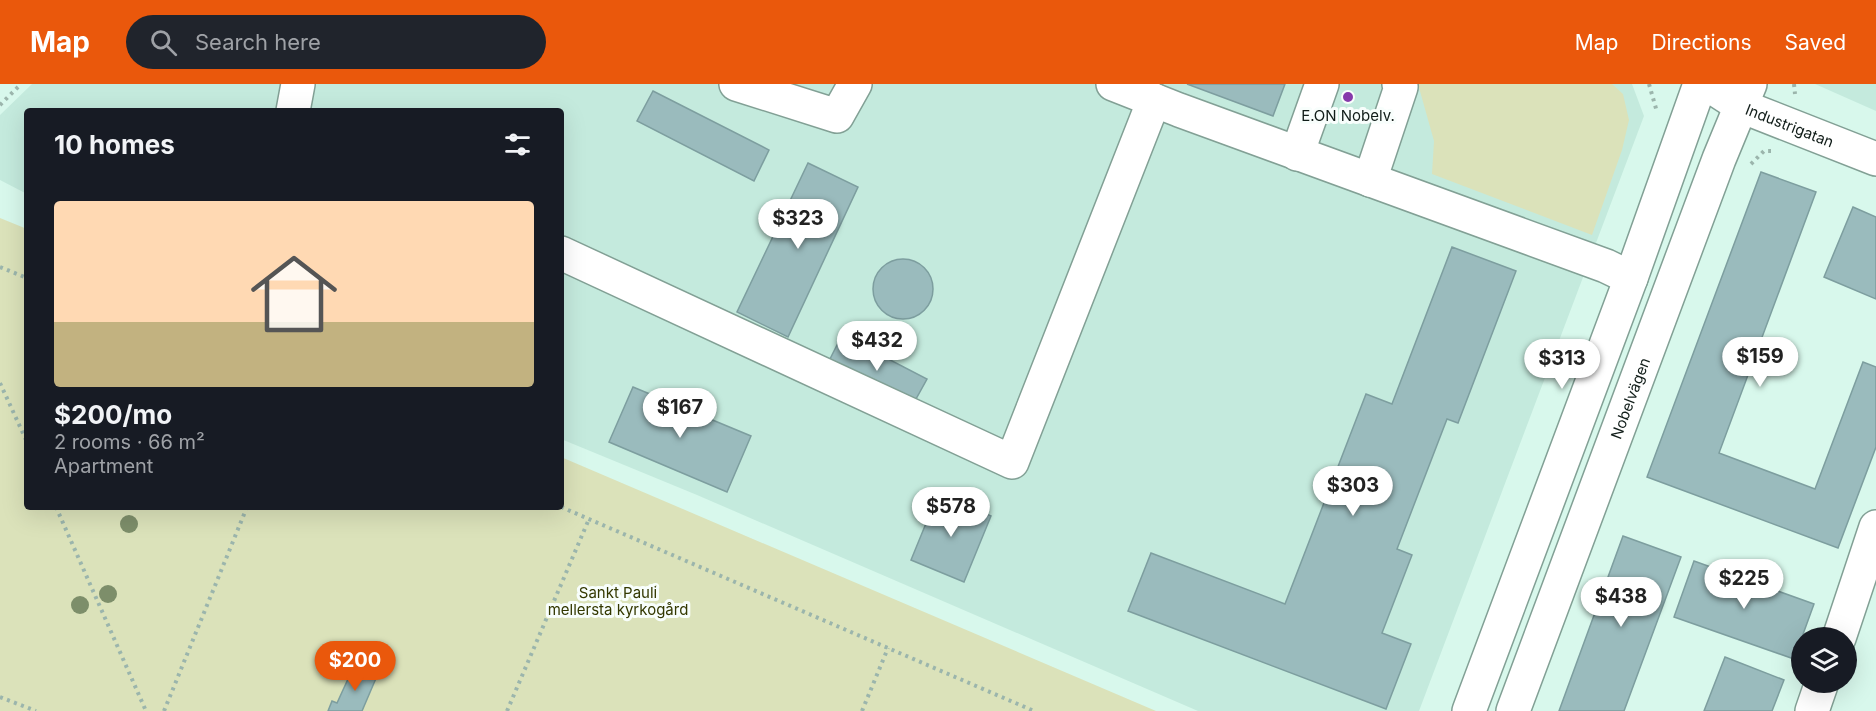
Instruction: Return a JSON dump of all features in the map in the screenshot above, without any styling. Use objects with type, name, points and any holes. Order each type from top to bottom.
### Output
[{"type":"main road","points":[[294,108],[298,84]]},
{"type":"main road","points":[[736,84],[837,116],[855,84]]},
{"type":"main road","points":[[1113,84],[1297,154],[1606,266],[1631,278]]},
{"type":"main road","points":[[1297,154],[1322,84]]},
{"type":"main road","points":[[1370,180],[1401,87],[1399,84]]},
{"type":"main road","points":[[1469,711],[1631,278],[1700,84]]},
{"type":"main road","name":"Industrigatan","points":[[1707,84],[1745,95],[1876,159]]},
{"type":"main road","name":"Nobelvägen","points":[[1513,711],[1745,95]]},
{"type":"main road","points":[[564,254],[1012,462],[1154,100]]},
{"type":"main road","points":[[1843,627],[1876,527]]},
{"type":"main road","points":[[1812,711],[1818,693]]},
{"type":"path","points":[[0,105],[21,84]]},
{"type":"path","points":[[1794,84],[1796,98]]},
{"type":"path","points":[[0,267],[24,277]]},
{"type":"path","points":[[0,383],[24,435]]},
{"type":"path","points":[[564,508],[1034,711]]},
{"type":"path","points":[[57,510],[146,711]]},
{"type":"path","points":[[164,711],[246,510]]},
{"type":"path","points":[[507,711],[589,519]]},
{"type":"path","points":[[862,711],[888,648]]},
{"type":"path","points":[[0,697],[36,711]]},
{"type":"shaded area","points":[[32,84],[1632,84],[1644,116],[1419,711],[1198,711],[697,495],[564,440],[564,108],[24,108],[24,192],[0,180],[0,115]]},
{"type":"shaded area","points":[[1815,84],[1876,84],[1876,111]]},
{"type":"green space","points":[[1418,84],[1612,84],[1623,94],[1629,120],[1622,150],[1592,235],[1432,174],[1434,141]]},
{"type":"green space","name":"Sankt Pauli mellersta kyrkogård","points":[[0,218],[24,228],[24,510],[564,510],[564,458],[1156,711],[0,711]]},
{"type":"building","points":[[1187,84],[1285,84],[1273,116]]},
{"type":"building","points":[[653,91],[769,150],[754,181],[637,121]]},
{"type":"building","points":[[808,163],[858,187],[788,337],[737,312]]},
{"type":"building","points":[[1761,172],[1816,192],[1719,453],[1815,489],[1863,362],[1876,367],[1876,447],[1838,548],[1647,477]]},
{"type":"building","points":[[1853,207],[1876,217],[1876,299],[1824,277]]},
{"type":"building","points":[[1452,247],[1516,271],[1458,423],[1447,419],[1397,549],[1412,555],[1382,633],[1411,644],[1386,709],[1128,611],[1151,553],[1285,604],[1366,394],[1392,404]]},
{"type":"building","points":[[897,259],[909,259],[925,267],[931,277],[933,289],[931,301],[925,311],[909,319],[897,319],[881,311],[873,295],[873,283],[881,267]]},
{"type":"building","points":[[842,335],[927,379],[911,408],[827,365]]},
{"type":"building","points":[[633,387],[751,436],[727,492],[609,442]]},
{"type":"building","points":[[938,494],[991,516],[964,582],[911,560]]},
{"type":"building","points":[[1623,536],[1681,557],[1624,711],[1559,711]]},
{"type":"building","points":[[1694,561],[1814,604],[1806,627],[1791,627],[1791,658],[1674,617]]},
{"type":"building","points":[[1725,657],[1784,680],[1772,711],[1704,711]]},
{"type":"building","points":[[354,666],[377,676],[362,711],[328,711],[332,701],[337,703]]},
{"type":"place","name":"E.ON Nobelv.","points":[[1348,97]]}]
